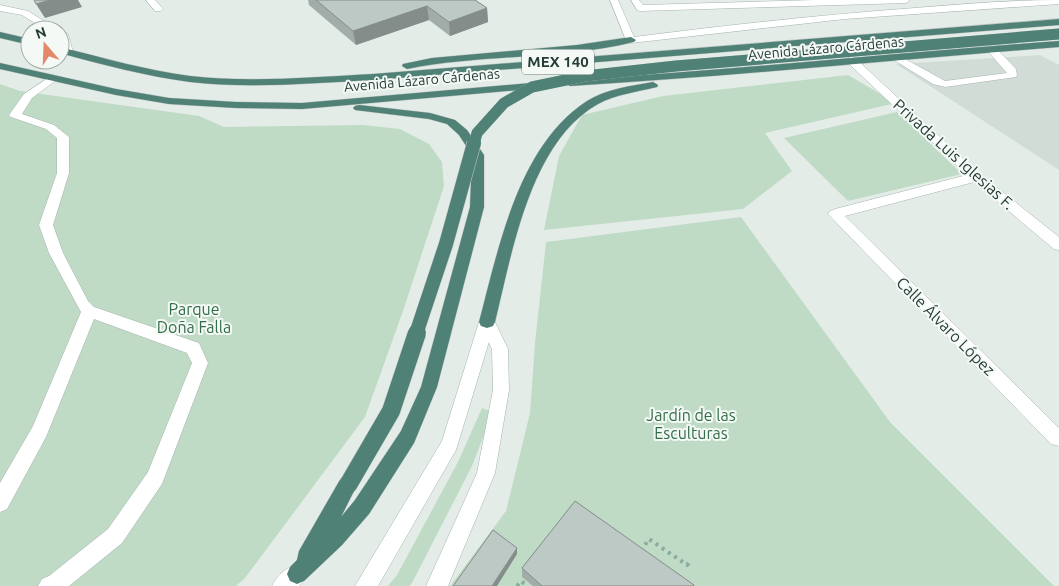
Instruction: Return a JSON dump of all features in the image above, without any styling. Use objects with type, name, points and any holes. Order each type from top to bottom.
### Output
[{"type":"highway","name":"Avenida Lázaro Cárdenas","points":[[70,53],[133,70],[192,79],[275,82],[372,77],[1059,22]]},
{"type":"highway","points":[[290,580],[391,412],[446,244],[478,133],[504,104],[532,87],[585,76],[685,65],[1059,34]]},
{"type":"highway","points":[[0,35],[20,40]]},
{"type":"highway","points":[[372,77],[406,66],[432,61],[577,48],[631,40]]},
{"type":"highway","name":"Avenida Lázaro Cárdenas","points":[[0,66],[116,92],[169,101],[302,106],[592,81],[701,75],[851,60],[1059,44]]},
{"type":"highway","points":[[487,322],[515,220],[538,163],[558,132],[589,104],[611,94],[701,75]]},
{"type":"highway","points":[[290,580],[335,538],[362,507],[408,437],[429,387],[477,206],[478,155],[463,133],[451,122],[430,116],[374,109],[302,106]]},
{"type":"street","points":[[16,0],[25,13]]},
{"type":"street","points":[[150,0],[158,9]]},
{"type":"street","points":[[614,0],[631,40],[768,24],[954,7],[1059,1]]},
{"type":"street","points":[[635,0],[640,8],[751,2],[906,0]]},
{"type":"street","points":[[751,2],[768,24]]},
{"type":"street","points":[[0,8],[25,13],[37,20]]},
{"type":"street","points":[[894,57],[937,82],[945,84],[1012,75],[1012,71],[991,49]]},
{"type":"street","name":"Privada Luis Iglesias F.","points":[[851,60],[976,177],[1059,245]]},
{"type":"street","points":[[49,586],[56,583],[115,536],[155,478],[200,363],[193,348],[89,311],[56,253],[46,225],[63,173],[63,137],[50,127],[15,115],[28,96],[51,78]]},
{"type":"street","name":"Calle Álvaro López","points":[[976,177],[835,214],[1057,438]]},
{"type":"street","points":[[0,502],[40,431],[89,311]]},
{"type":"street","points":[[366,586],[450,444],[487,322]]},
{"type":"street","points":[[437,586],[486,474],[501,390],[500,349],[487,322]]},
{"type":"path","points":[[637,556],[649,539],[687,565],[692,560]]},
{"type":"path","points":[[517,586],[521,581],[527,586]]},
{"type":"shaded area","points":[[1040,55],[1059,65],[1059,170],[896,64]]},
{"type":"green space","points":[[848,75],[896,103],[765,133],[792,171],[743,209],[544,230],[559,156],[582,115],[663,96]]},
{"type":"green space","name":"Parque Doña Falla","points":[[0,84],[20,91],[199,116],[224,127],[363,125],[400,129],[429,144],[442,162],[444,186],[403,311],[365,417],[245,578],[236,586],[0,586]]},
{"type":"green space","points":[[897,112],[962,174],[848,201],[784,138]]},
{"type":"green space","name":"Jardín de las Esculturas","points":[[741,217],[890,422],[1054,586],[450,586],[506,511],[530,413],[535,343],[546,242]]},
{"type":"green space","points":[[482,408],[493,412],[472,466],[412,583],[409,586],[388,586],[397,575],[458,462]]},
{"type":"building","points":[[34,0],[50,0],[36,4]]},
{"type":"building","points":[[316,0],[475,0],[487,8],[449,22],[427,6],[353,31]]},
{"type":"building","points":[[575,501],[694,585],[542,586],[522,568]]},
{"type":"building","points":[[493,530],[517,548],[492,586],[453,586]]}]
